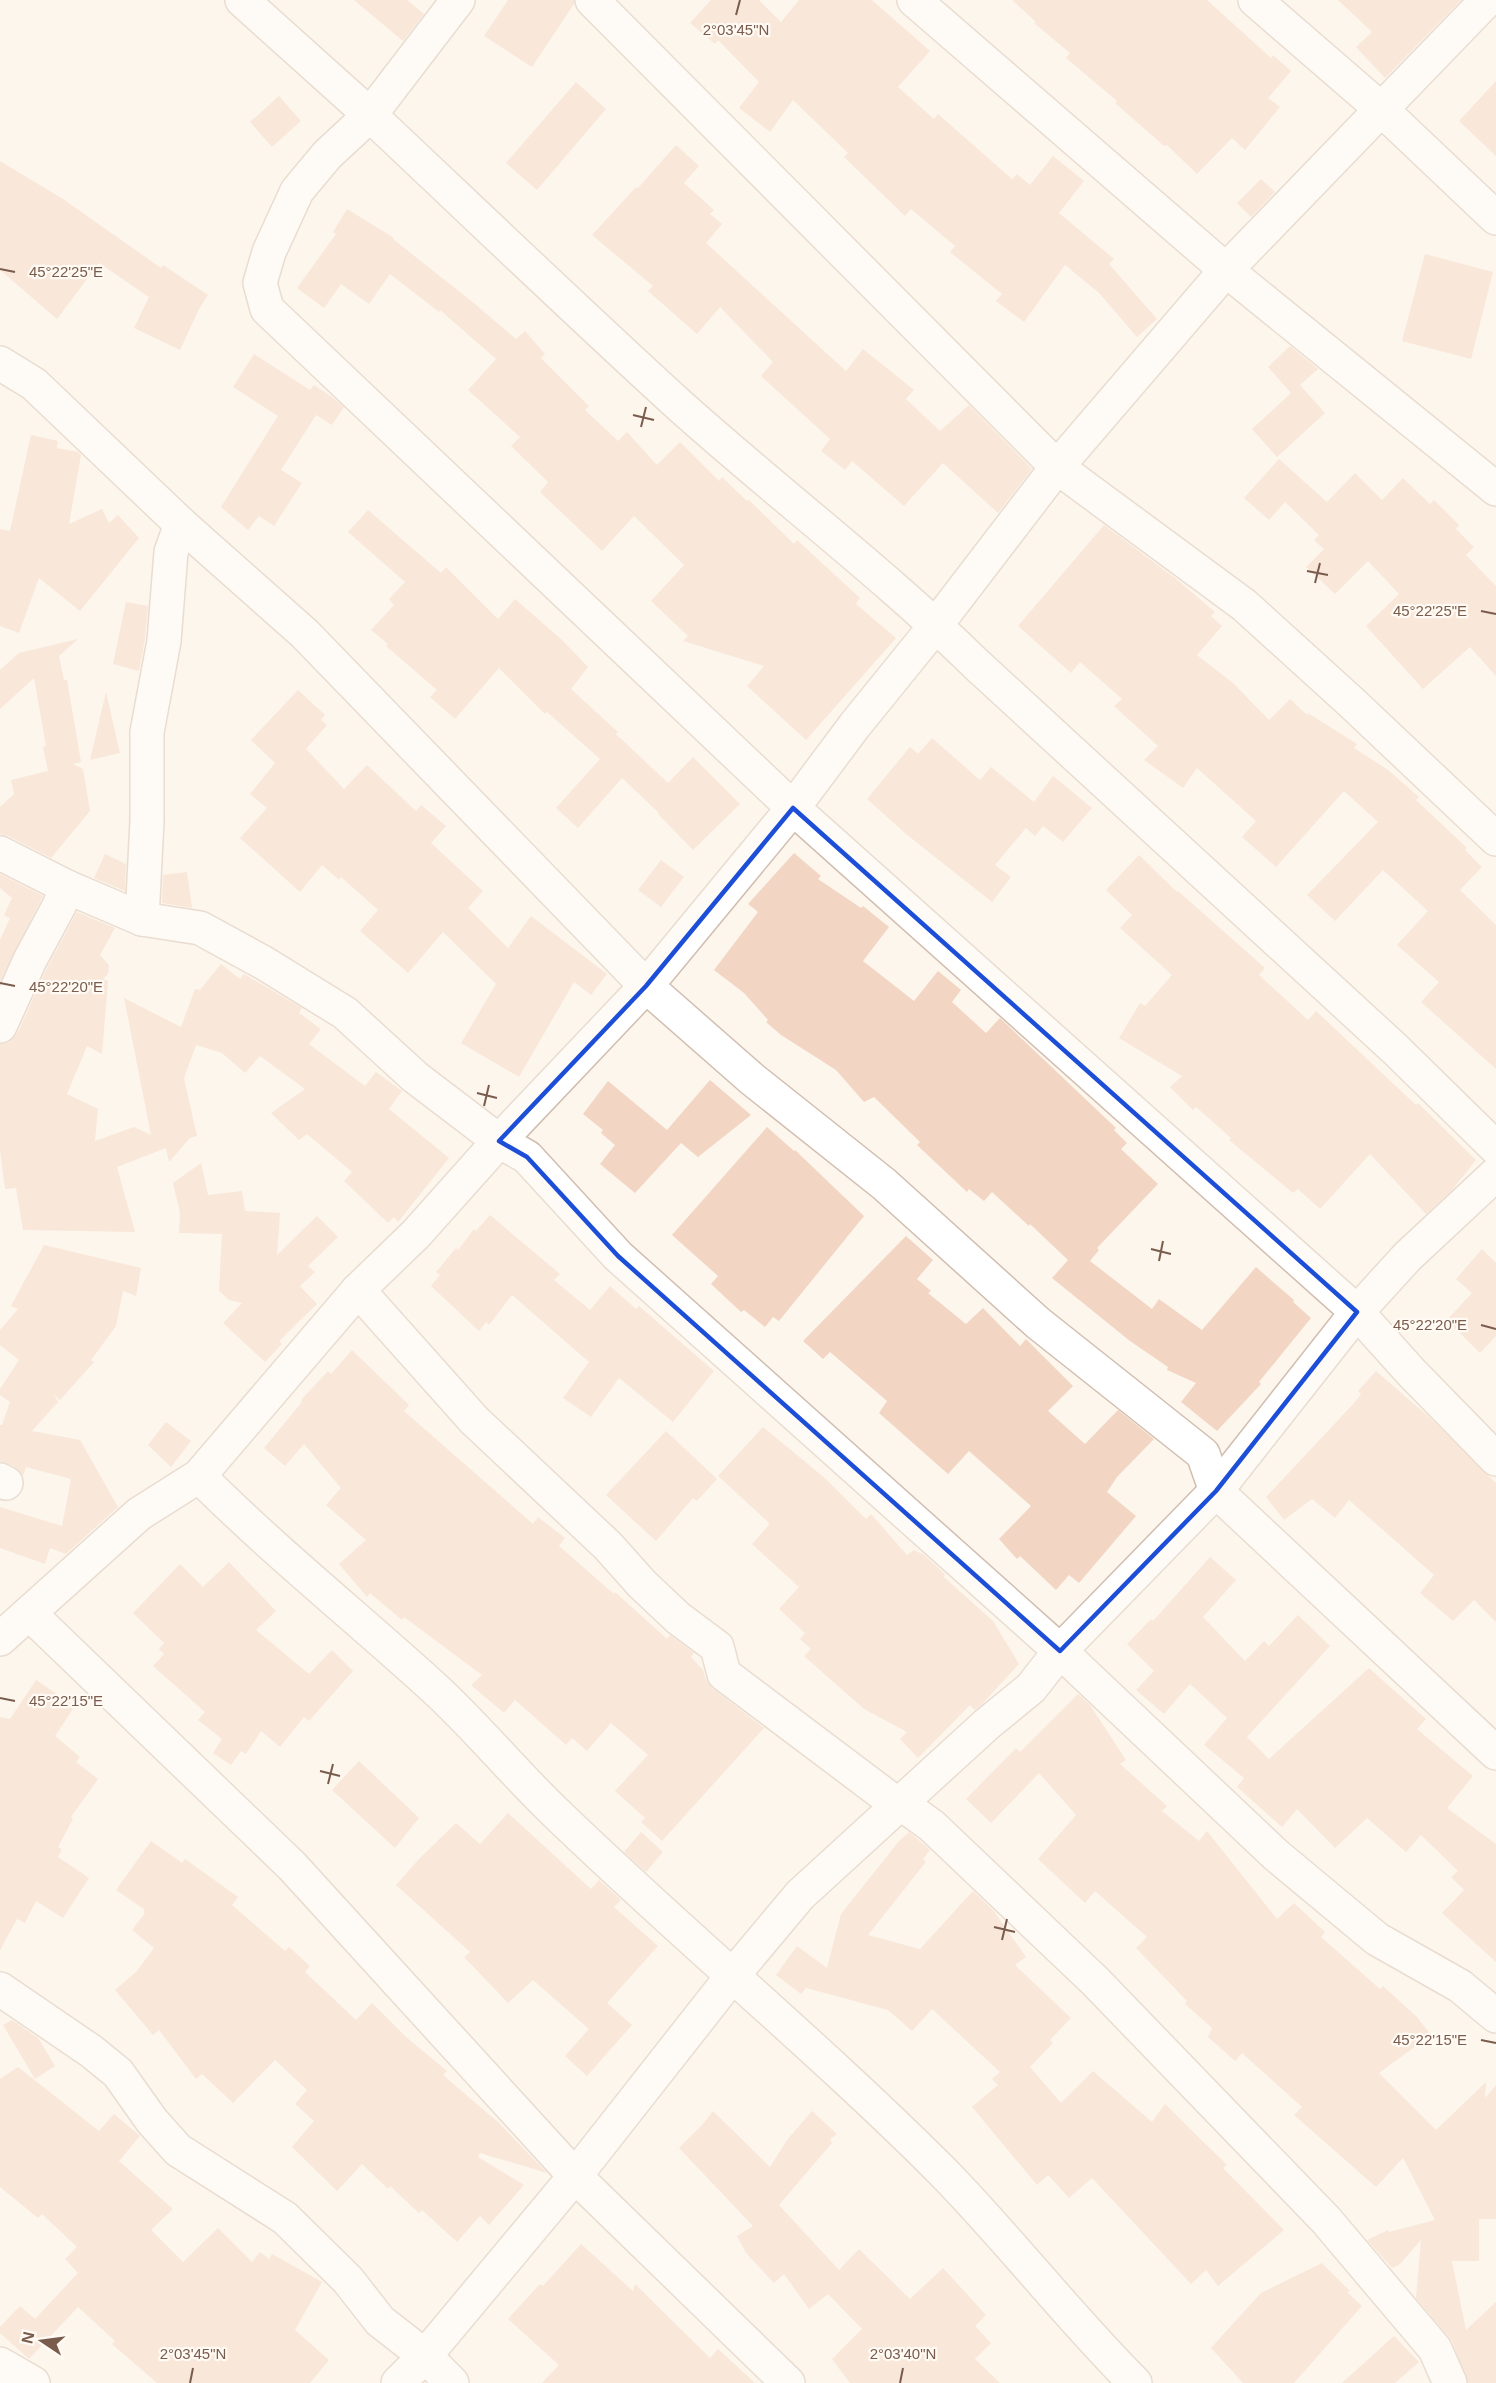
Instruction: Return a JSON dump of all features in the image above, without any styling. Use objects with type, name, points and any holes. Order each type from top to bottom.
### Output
[{"type":"street","points":[[242,0],[370,115],[680,405],[832,533],[936,625],[1395,1049],[1496,1148]]},
{"type":"street","points":[[459,0],[370,115],[327,155],[297,191],[269,252],[260,283],[267,309],[793,808],[1357,1311],[1411,1372],[1496,1459]]},
{"type":"street","points":[[592,0],[1057,466],[1244,605],[1496,839]]},
{"type":"street","points":[[914,0],[1226,270],[1496,489]]},
{"type":"street","points":[[1255,0],[1381,109],[1496,218]]},
{"type":"street","points":[[0,1639],[139,1514],[199,1476],[358,1290],[416,1234],[499,1141],[646,986],[793,808],[1057,466],[1226,270],[1487,0]]},
{"type":"street","points":[[0,363],[34,384],[181,524],[305,634],[646,986],[752,1079],[884,1184],[1038,1323],[1203,1454],[1216,1491],[1496,1753]]},
{"type":"street","points":[[142,919],[147,821],[147,732],[166,624],[171,552],[181,524]]},
{"type":"street","points":[[0,853],[67,887],[142,919],[200,928],[264,963],[345,1013],[415,1077],[499,1141],[527,1157],[618,1256],[1060,1651],[1276,1855],[1377,1939],[1460,1986],[1496,2016]]},
{"type":"street","points":[[0,1026],[67,887]]},
{"type":"street","points":[[398,2383],[425,2356],[575,2176],[733,1975],[800,1895],[1031,1688],[1060,1651],[1216,1491],[1357,1311],[1407,1257],[1496,1174]]},
{"type":"street","points":[[358,1290],[474,1420],[608,1546],[642,1584],[678,1618],[717,1647],[724,1674],[898,1805],[910,1810],[932,1826],[1095,1981],[1326,2220],[1435,2349],[1450,2383]]},
{"type":"street","points":[[199,1476],[243,1520],[436,1689],[555,1812],[822,2056],[941,2170],[1031,2266],[1107,2355],[1135,2383]]},
{"type":"street","points":[[30,1614],[292,1866],[575,2176],[788,2383]]},
{"type":"street","points":[[0,1989],[92,2051],[118,2073],[152,2121],[178,2150],[285,2218],[348,2280],[380,2321],[425,2356],[452,2383]]},
{"type":"street","points":[[0,2364],[33,2383]]},
{"type":"highlighted area","points":[[793,808],[1357,1312],[1216,1491],[1060,1651],[618,1256],[527,1157],[499,1141],[646,986]]},
{"type":"building","points":[[354,0],[407,0],[424,14],[403,41]]},
{"type":"building","points":[[508,0],[574,0],[574,4],[532,67],[484,36]]},
{"type":"building","points":[[711,0],[759,0],[781,22],[799,0],[872,0],[930,51],[898,87],[934,119],[938,114],[1012,179],[1017,174],[1030,185],[1053,156],[1084,181],[1059,213],[1114,259],[1109,264],[1157,319],[1137,337],[1099,293],[1065,265],[1024,322],[996,301],[1002,294],[950,252],[955,246],[911,209],[905,216],[844,157],[848,153],[793,100],[770,132],[739,108],[759,82],[718,40],[715,44],[690,23]]},
{"type":"building","points":[[1012,0],[1207,0],[1271,58],[1273,55],[1291,71],[1268,98],[1280,107],[1245,150],[1232,138],[1197,174],[1167,145],[1164,146],[1115,103],[1117,101],[1066,58],[1070,53],[1034,23],[1036,22]]},
{"type":"building","points":[[1338,0],[1461,0],[1385,78],[1356,47],[1372,32]]},
{"type":"building","points":[[1496,81],[1496,156],[1459,121]]},
{"type":"building","points":[[576,82],[606,109],[537,190],[506,163]]},
{"type":"building","points":[[279,96],[301,121],[272,147],[250,122]]},
{"type":"building","points":[[676,145],[699,166],[684,183],[714,210],[710,214],[722,224],[706,243],[846,371],[863,349],[914,390],[906,399],[940,431],[969,405],[1032,469],[998,513],[943,463],[904,506],[852,461],[845,470],[821,451],[830,439],[761,376],[773,362],[720,307],[697,334],[648,291],[653,286],[592,235]]},
{"type":"building","points":[[0,161],[63,199],[161,268],[163,265],[208,295],[180,350],[134,328],[149,297],[99,263],[57,319],[0,270]]},
{"type":"building","points":[[1261,179],[1275,192],[1251,217],[1237,203]]},
{"type":"building","points":[[347,209],[394,238],[516,339],[525,331],[545,354],[541,358],[589,406],[585,410],[618,441],[627,432],[657,465],[680,442],[719,481],[722,477],[794,544],[797,540],[860,598],[856,604],[896,638],[806,740],[747,686],[764,666],[683,641],[688,636],[651,601],[684,565],[634,516],[602,551],[540,492],[548,482],[511,446],[520,437],[468,390],[496,359],[440,310],[439,312],[390,274],[369,304],[341,284],[324,308],[297,288],[336,234],[333,232]]},
{"type":"building","points":[[1425,254],[1493,272],[1471,359],[1402,341]]},
{"type":"building","points":[[1290,346],[1318,369],[1300,385],[1325,413],[1277,457],[1252,429],[1291,393],[1268,367]]},
{"type":"building","points":[[254,354],[310,390],[314,385],[344,407],[332,425],[316,415],[281,470],[302,483],[274,526],[259,516],[248,530],[221,507],[278,416],[233,387]]},
{"type":"building","points":[[31,435],[58,441],[57,448],[78,452],[81,455],[69,524],[102,509],[109,523],[118,515],[139,538],[80,611],[39,578],[19,633],[0,626],[0,529],[10,531]]},
{"type":"building","points":[[1279,459],[1327,502],[1355,473],[1382,500],[1403,478],[1430,504],[1434,500],[1459,525],[1456,529],[1474,547],[1466,555],[1496,586],[1496,676],[1470,647],[1423,689],[1366,626],[1399,594],[1368,561],[1335,594],[1306,567],[1324,549],[1314,540],[1319,535],[1285,502],[1269,520],[1244,498]]},
{"type":"building","points":[[368,510],[441,573],[446,567],[498,619],[515,599],[562,640],[588,667],[571,689],[618,732],[616,734],[668,783],[693,757],[740,804],[693,850],[622,778],[578,828],[556,808],[600,759],[547,712],[545,714],[499,668],[455,719],[430,697],[437,690],[371,630],[394,605],[389,599],[405,582],[348,532]]},
{"type":"building","points":[[1104,525],[1175,578],[1215,612],[1211,616],[1222,626],[1197,655],[1233,683],[1269,720],[1290,699],[1307,715],[1308,713],[1357,744],[1354,748],[1388,770],[1419,797],[1416,800],[1467,848],[1465,850],[1482,867],[1460,890],[1496,925],[1496,1069],[1421,1002],[1439,982],[1397,945],[1428,911],[1383,870],[1335,921],[1307,895],[1378,822],[1344,791],[1276,867],[1242,837],[1256,821],[1197,768],[1183,788],[1144,760],[1158,746],[1114,706],[1122,699],[1080,662],[1071,673],[1018,626]]},
{"type":"building","points":[[126,602],[148,606],[139,671],[113,664]]},
{"type":"building","points":[[78,639],[59,656],[64,680],[67,680],[81,762],[73,764],[83,769],[90,811],[51,858],[0,834],[0,807],[14,794],[11,780],[48,771],[34,678],[0,709],[0,670],[19,653]]},
{"type":"building","points":[[298,690],[325,715],[321,720],[327,725],[306,749],[344,789],[367,765],[416,811],[421,805],[446,826],[431,843],[483,891],[468,908],[508,948],[531,916],[607,974],[591,995],[574,982],[519,1077],[461,1043],[496,984],[443,932],[408,973],[360,931],[378,910],[341,877],[339,880],[322,865],[300,892],[240,838],[267,808],[250,794],[275,763],[251,740]]},
{"type":"building","points":[[106,692],[120,753],[90,760]]},
{"type":"building","points":[[932,738],[980,780],[991,767],[1034,802],[1053,776],[1092,808],[1063,842],[1043,826],[1035,836],[1026,828],[995,865],[1011,877],[992,902],[906,834],[867,799],[910,747],[918,754]]},
{"type":"building","points":[[794,853],[821,876],[818,879],[861,908],[863,906],[889,927],[863,961],[914,1001],[938,971],[961,990],[952,1002],[986,1033],[1000,1018],[1116,1128],[1114,1130],[1127,1143],[1121,1149],[1158,1184],[1097,1248],[1099,1250],[1090,1261],[1152,1309],[1159,1299],[1202,1330],[1256,1267],[1311,1318],[1259,1382],[1261,1384],[1217,1431],[1181,1402],[1196,1383],[1167,1370],[1168,1367],[1130,1341],[1052,1278],[1068,1260],[1030,1224],[1029,1226],[992,1192],[984,1201],[969,1189],[967,1192],[917,1145],[920,1142],[874,1097],[864,1102],[836,1070],[781,1035],[766,1022],[768,1020],[744,993],[714,970],[758,912],[748,904]]},
{"type":"building","points":[[105,854],[126,864],[125,891],[94,878]]},
{"type":"building","points":[[1139,855],[1177,892],[1265,968],[1259,975],[1308,1020],[1316,1011],[1416,1105],[1418,1103],[1476,1160],[1452,1190],[1426,1214],[1370,1154],[1320,1209],[1298,1189],[1293,1193],[1229,1140],[1231,1138],[1196,1107],[1193,1110],[1170,1087],[1182,1076],[1119,1038],[1140,1003],[1145,1006],[1172,975],[1120,928],[1132,915],[1106,890]]},
{"type":"building","points":[[661,860],[684,877],[661,907],[638,890]]},
{"type":"building","points":[[187,872],[192,908],[162,903],[163,875]]},
{"type":"building","points":[[0,874],[43,896],[0,981],[0,940],[10,918],[4,915],[12,898],[0,888]]},
{"type":"building","points":[[77,912],[115,928],[100,955],[109,965],[108,974],[103,979],[108,981],[102,1054],[87,1046],[67,1094],[98,1109],[95,1141],[134,1127],[151,1135],[124,998],[181,1027],[195,989],[200,990],[221,964],[240,979],[244,974],[302,1008],[299,1013],[321,1029],[309,1044],[365,1086],[376,1072],[402,1091],[389,1109],[449,1158],[398,1222],[394,1217],[388,1223],[344,1181],[352,1172],[307,1134],[299,1140],[271,1113],[305,1089],[260,1056],[245,1073],[222,1053],[196,1045],[184,1078],[197,1136],[190,1138],[169,1162],[166,1148],[117,1167],[135,1232],[23,1230],[16,1188],[5,1189],[0,1150],[0,1044],[10,1042],[17,1034],[47,968]]},
{"type":"building","points":[[710,1080],[751,1115],[698,1157],[681,1143],[635,1193],[600,1164],[615,1145],[601,1133],[603,1130],[583,1114],[608,1081],[667,1130]]},
{"type":"building","points":[[767,1127],[795,1150],[864,1216],[779,1321],[773,1317],[765,1327],[744,1310],[741,1312],[711,1284],[718,1276],[672,1235]]},
{"type":"building","points":[[201,1163],[208,1195],[242,1191],[245,1211],[280,1213],[277,1255],[317,1216],[338,1237],[308,1266],[315,1272],[300,1286],[317,1304],[279,1341],[282,1344],[265,1362],[223,1323],[242,1303],[229,1300],[219,1291],[222,1234],[179,1233],[180,1213],[173,1183]]},
{"type":"building","points":[[490,1215],[560,1274],[554,1280],[590,1310],[610,1286],[636,1309],[639,1306],[714,1371],[673,1422],[619,1378],[591,1417],[563,1398],[589,1362],[512,1295],[489,1325],[486,1322],[479,1331],[431,1286],[440,1275],[436,1272],[456,1248],[458,1250],[474,1229],[476,1231]]},
{"type":"building","points":[[906,1236],[933,1260],[917,1279],[931,1291],[928,1293],[966,1324],[983,1308],[1020,1346],[1026,1339],[1073,1386],[1048,1411],[1085,1444],[1118,1410],[1154,1439],[1117,1477],[1107,1492],[1136,1516],[1079,1583],[1069,1575],[1056,1590],[1020,1556],[1017,1559],[999,1539],[1031,1506],[969,1451],[948,1474],[879,1413],[887,1401],[830,1352],[823,1359],[803,1341]]},
{"type":"building","points":[[44,1245],[141,1268],[136,1296],[123,1291],[116,1326],[91,1360],[94,1362],[60,1400],[54,1395],[58,1402],[32,1431],[80,1440],[118,1507],[66,1554],[50,1548],[45,1564],[0,1548],[0,1507],[62,1526],[71,1479],[26,1467],[23,1476],[14,1466],[0,1461],[0,1425],[2,1425],[10,1402],[0,1395],[0,1389],[19,1360],[0,1345],[0,1330],[18,1309],[11,1306]]},
{"type":"building","points":[[1482,1249],[1496,1263],[1496,1336],[1480,1353],[1447,1320],[1472,1293],[1456,1279]]},
{"type":"building","points":[[352,1350],[409,1405],[404,1411],[533,1524],[538,1517],[565,1538],[559,1546],[667,1639],[670,1635],[694,1653],[691,1657],[703,1670],[712,1688],[764,1728],[662,1841],[641,1822],[645,1818],[615,1791],[648,1755],[611,1723],[587,1751],[572,1738],[566,1745],[515,1700],[504,1713],[471,1685],[482,1675],[404,1617],[402,1620],[370,1593],[367,1597],[339,1564],[366,1540],[326,1505],[341,1488],[304,1444],[285,1466],[264,1448],[302,1402],[301,1400],[328,1371],[331,1374]]},
{"type":"building","points":[[1376,1371],[1429,1417],[1496,1483],[1496,1622],[1474,1600],[1453,1621],[1420,1593],[1434,1575],[1349,1500],[1335,1518],[1312,1499],[1284,1520],[1266,1497],[1355,1402],[1361,1394],[1358,1391]]},
{"type":"building","points":[[166,1422],[191,1441],[171,1467],[148,1445]]},
{"type":"building","points":[[763,1427],[826,1479],[866,1519],[871,1514],[907,1555],[914,1550],[924,1555],[945,1574],[944,1577],[993,1621],[1019,1664],[982,1704],[975,1710],[970,1705],[918,1758],[900,1739],[907,1732],[864,1709],[804,1656],[811,1649],[800,1639],[805,1633],[779,1609],[799,1587],[752,1544],[769,1525],[768,1522],[718,1476]]},
{"type":"building","points":[[666,1431],[717,1479],[697,1501],[693,1498],[656,1541],[606,1495]]},
{"type":"building","points":[[1210,1557],[1236,1580],[1203,1617],[1245,1661],[1264,1641],[1269,1646],[1298,1615],[1330,1646],[1247,1737],[1269,1759],[1369,1668],[1426,1719],[1417,1729],[1473,1776],[1447,1808],[1496,1844],[1496,1962],[1442,1913],[1464,1890],[1451,1877],[1458,1871],[1421,1835],[1406,1852],[1367,1818],[1335,1848],[1297,1809],[1282,1827],[1237,1787],[1244,1778],[1204,1745],[1227,1718],[1190,1684],[1164,1714],[1136,1690],[1154,1671],[1127,1644],[1151,1619],[1153,1621]]},
{"type":"building","points":[[229,1562],[276,1611],[256,1630],[309,1674],[332,1650],[353,1671],[309,1721],[304,1717],[280,1747],[261,1731],[246,1754],[241,1751],[231,1765],[213,1753],[222,1739],[198,1720],[205,1712],[153,1666],[164,1654],[159,1649],[164,1643],[133,1613],[180,1564],[203,1587]]},
{"type":"building","points":[[36,1680],[75,1706],[55,1736],[80,1757],[76,1762],[98,1779],[71,1817],[73,1819],[58,1847],[62,1849],[58,1857],[89,1878],[63,1918],[36,1901],[25,1923],[17,1919],[0,1950],[0,1717],[10,1719]]},
{"type":"building","points":[[1078,1694],[1090,1705],[1126,1760],[1120,1764],[1167,1806],[1162,1811],[1199,1841],[1207,1831],[1277,1919],[1294,1903],[1325,1932],[1321,1937],[1380,1989],[1383,1986],[1417,2017],[1431,2035],[1379,2073],[1436,2130],[1486,2082],[1485,2098],[1496,2085],[1496,2219],[1479,2219],[1479,2261],[1452,2261],[1466,2330],[1496,2302],[1496,2383],[1468,2383],[1452,2341],[1416,2298],[1421,2240],[1400,2264],[1392,2268],[1367,2240],[1388,2230],[1389,2232],[1435,2220],[1403,2158],[1376,2187],[1294,2115],[1302,2107],[1242,2053],[1235,2061],[1208,2037],[1212,2028],[1185,2004],[1187,2001],[1136,1948],[1147,1937],[1095,1891],[1085,1903],[1038,1859],[1076,1815],[1039,1773],[991,1823],[966,1799],[1016,1748],[1020,1752]]},
{"type":"building","points":[[359,1761],[419,1818],[395,1848],[332,1790]]},
{"type":"building","points":[[508,1813],[591,1889],[599,1880],[621,1900],[614,1907],[658,1946],[607,2003],[632,2025],[587,2076],[565,2056],[589,2029],[533,1980],[508,2003],[464,1957],[470,1952],[396,1885],[456,1823],[480,1844]]},
{"type":"building","points":[[641,1832],[663,1852],[646,1872],[624,1852]]},
{"type":"building","points":[[909,1832],[930,1850],[923,1859],[926,1862],[868,1935],[920,1949],[973,1891],[993,1910],[1026,1957],[1015,1965],[1071,2018],[1050,2040],[1053,2043],[1030,2067],[1061,2103],[1093,2071],[1152,2122],[1165,2104],[1227,2165],[1223,2168],[1284,2230],[1218,2286],[1206,2270],[1191,2284],[1092,2178],[1069,2198],[1048,2175],[1037,2185],[972,2107],[998,2085],[992,2079],[1000,2072],[932,2009],[912,2031],[888,2010],[806,1988],[801,1994],[776,1975],[797,1946],[827,1968],[841,1914],[899,1841]]},
{"type":"building","points":[[151,1841],[182,1863],[185,1859],[238,1897],[232,1905],[285,1951],[289,1947],[310,1966],[305,1972],[356,2020],[372,2003],[406,2037],[447,2071],[443,2075],[499,2123],[547,2173],[480,2153],[478,2157],[524,2185],[489,2225],[480,2216],[457,2242],[422,2210],[419,2213],[390,2186],[388,2189],[362,2164],[337,2191],[292,2147],[314,2121],[295,2104],[307,2090],[275,2060],[233,2103],[202,2074],[196,2079],[159,2030],[153,2035],[115,1990],[136,1972],[154,1948],[132,1930],[145,1910],[116,1890]]},
{"type":"building","points":[[12,2020],[38,2038],[55,2066],[35,2079],[3,2025]]},
{"type":"building","points":[[18,2067],[99,2131],[114,2114],[140,2136],[119,2161],[173,2209],[151,2230],[183,2262],[218,2228],[252,2262],[260,2252],[269,2259],[272,2254],[322,2282],[295,2330],[329,2360],[310,2383],[157,2383],[112,2344],[115,2341],[78,2307],[29,2359],[0,2333],[0,2327],[20,2306],[35,2319],[78,2273],[65,2259],[77,2247],[42,2214],[38,2218],[0,2187],[0,2079]]},
{"type":"building","points":[[713,2111],[770,2167],[787,2140],[812,2111],[837,2134],[830,2139],[832,2143],[779,2205],[839,2270],[859,2249],[910,2299],[943,2268],[986,2315],[975,2326],[991,2343],[975,2359],[1000,2383],[850,2383],[832,2359],[862,2329],[828,2294],[809,2309],[784,2274],[774,2283],[746,2253],[737,2236],[753,2226],[679,2148]]},
{"type":"building","points":[[581,2244],[633,2291],[635,2284],[710,2358],[718,2349],[755,2383],[542,2383],[559,2365],[508,2319],[540,2284],[543,2286]]},
{"type":"building","points":[[1322,2263],[1362,2306],[1294,2383],[1243,2383],[1211,2348],[1261,2293]]},
{"type":"building","points":[[1394,2336],[1419,2362],[1395,2383],[1342,2383]]}]
